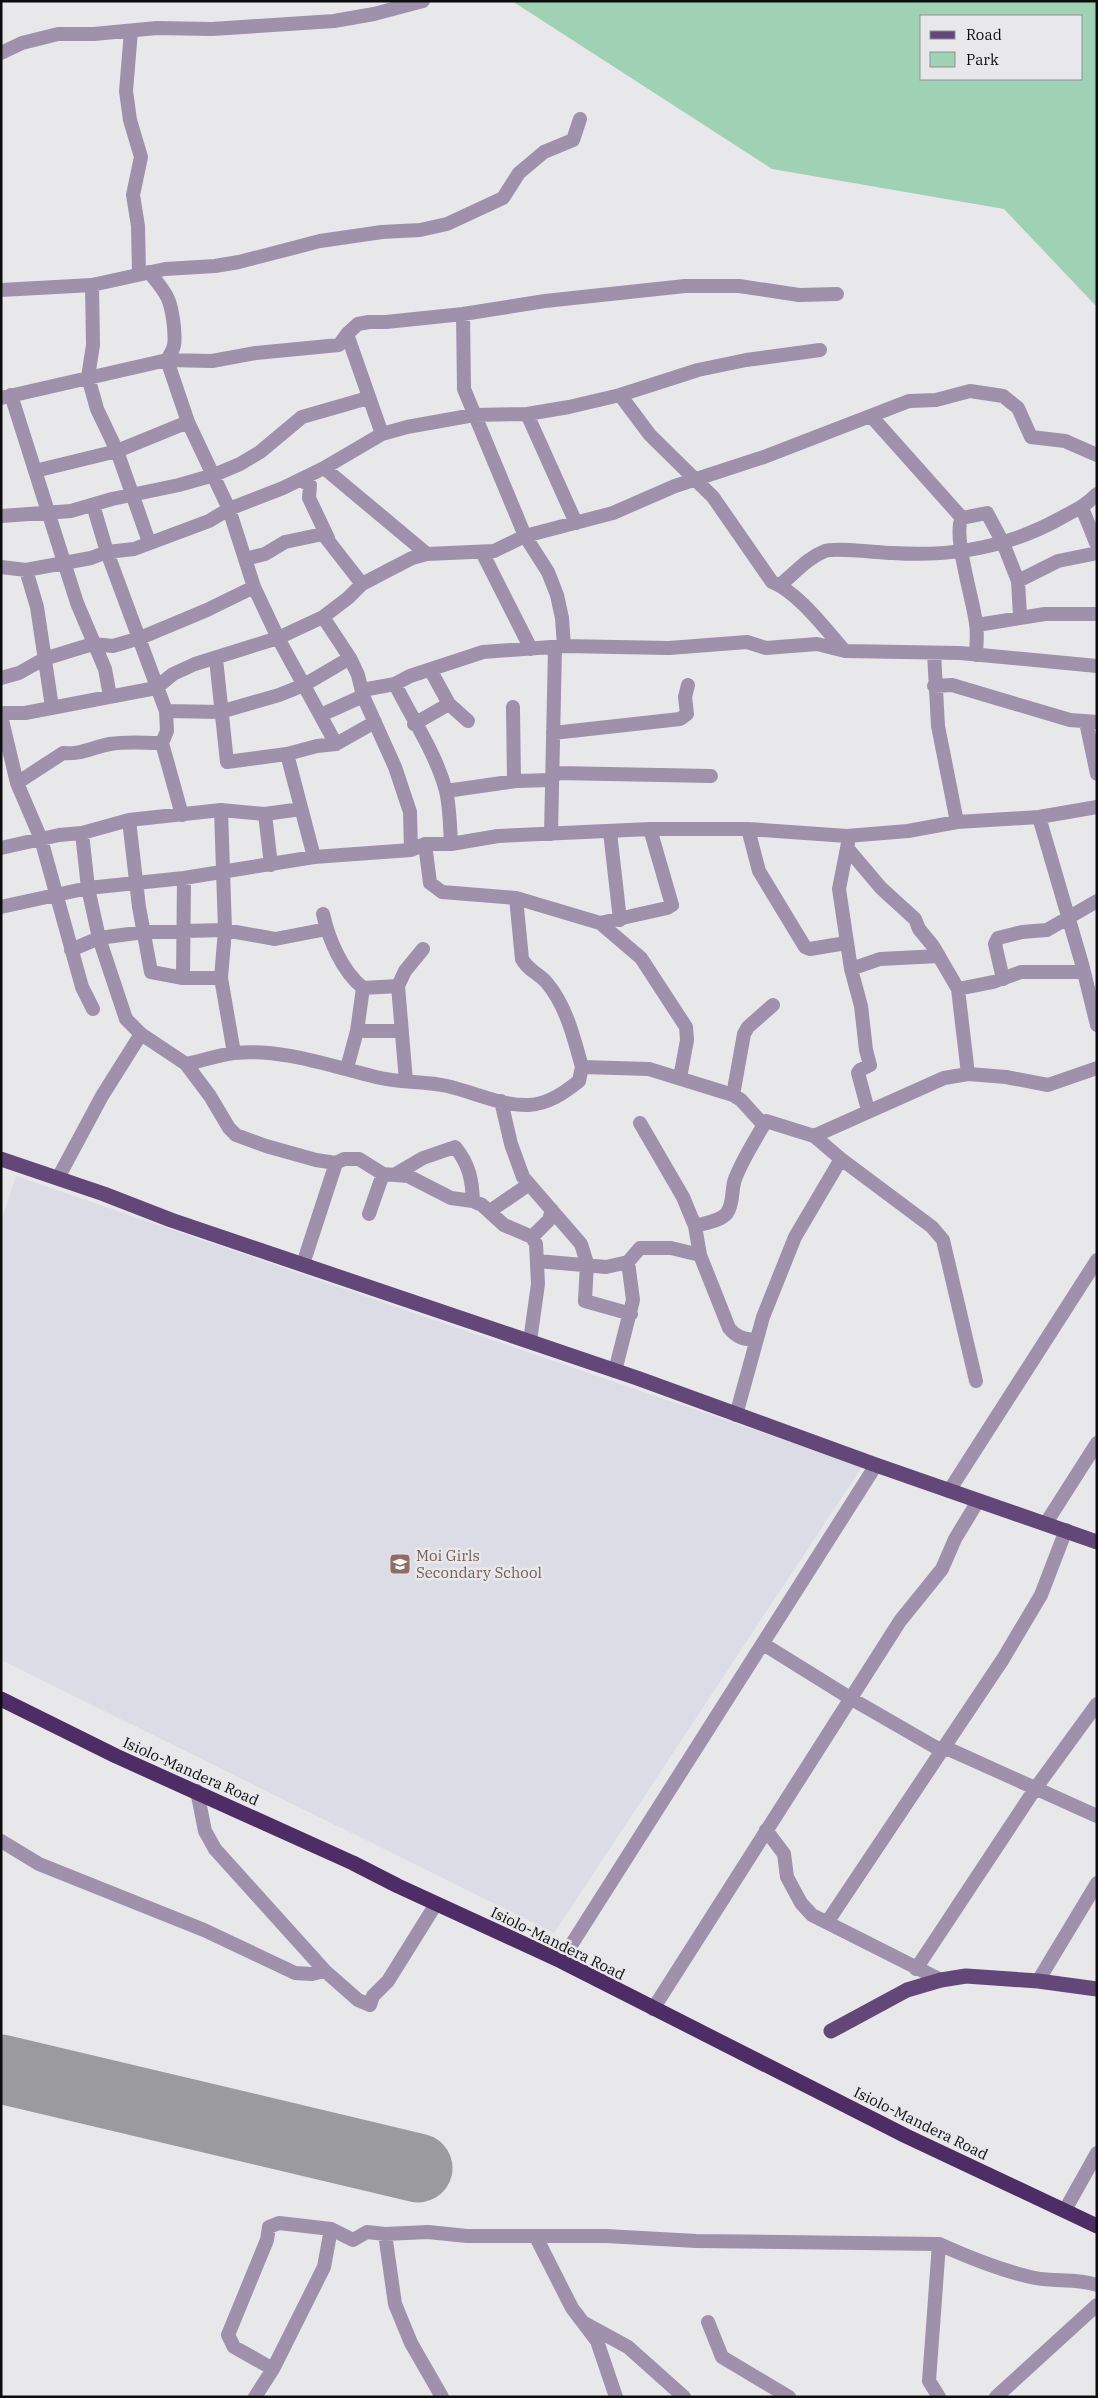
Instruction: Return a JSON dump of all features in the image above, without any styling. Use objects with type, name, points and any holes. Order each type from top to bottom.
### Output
[{"type":"highway","name":"Isiolo-Mandera Road","points":[[1,1699],[116,1756],[353,1863],[561,1962],[906,2136],[1097,2226]]},
{"type":"main road","points":[[1,1158],[172,1220],[530,1341],[876,1466],[1097,1542]]},
{"type":"main road","points":[[831,2031],[907,1990],[941,1980],[966,1976],[1038,1980],[1097,1989]]},
{"type":"street","points":[[1,52],[22,43],[58,34],[131,32],[156,28],[212,29],[334,21],[374,14],[423,1]]},
{"type":"street","points":[[131,32],[126,91],[130,120],[141,157],[132,195],[144,272],[166,293],[173,309],[176,345],[167,360],[188,422],[229,509],[254,587],[278,638],[336,744]]},
{"type":"street","points":[[1,290],[92,285],[144,272],[215,266],[320,241],[382,232],[420,230],[447,224],[503,198],[519,173],[544,152],[573,140],[580,119]]},
{"type":"street","points":[[92,285],[93,345],[88,377],[97,409],[117,451],[149,542]]},
{"type":"street","points":[[110,696],[105,669],[77,603],[66,562],[35,471],[6,396],[167,360],[212,360],[256,353],[339,346],[347,334],[358,324],[369,322],[463,314],[545,301],[685,286],[739,286],[799,295],[836,294]]},
{"type":"street","points":[[463,314],[464,389],[525,536],[548,572],[557,595],[562,618],[550,780],[551,834]]},
{"type":"street","points":[[347,334],[382,434]]},
{"type":"street","points":[[1,568],[26,570],[91,558],[107,552],[134,549],[209,521],[229,509],[300,480],[382,434],[428,421],[474,415],[527,414],[569,407],[620,395],[698,370],[746,360],[820,350]]},
{"type":"street","points":[[93,1010],[82,987],[41,839],[7,764],[1,715],[25,713],[156,688],[173,674],[195,664],[216,659],[278,638],[323,617],[348,598],[362,584],[398,564],[427,554],[483,554],[494,552],[525,536],[546,533],[613,513],[693,479],[764,456],[909,401],[936,400],[961,392],[1004,396],[1018,408],[1030,437],[1065,442],[1097,455]]},
{"type":"street","points":[[620,395],[650,435],[713,497],[772,582],[780,586],[845,651]]},
{"type":"street","points":[[1,516],[71,511],[214,475],[240,464],[260,452],[302,416],[368,398]]},
{"type":"street","points":[[527,414],[576,523]]},
{"type":"street","points":[[871,416],[962,518]]},
{"type":"street","points":[[35,471],[117,451],[188,422]]},
{"type":"street","points":[[324,468],[427,554]]},
{"type":"street","points":[[300,480],[310,485],[309,498],[328,538],[362,584]]},
{"type":"street","points":[[780,586],[802,567],[809,558],[827,550],[906,554],[961,552],[1003,543],[1041,530],[1082,508],[1097,494]]},
{"type":"street","points":[[92,505],[107,552],[166,711],[167,731],[162,743],[182,815]]},
{"type":"street","points":[[1082,508],[1097,545]]},
{"type":"street","points":[[962,518],[987,512],[1003,543],[1018,581],[1020,616]]},
{"type":"street","points":[[962,518],[960,523],[961,552],[970,585],[977,625],[976,655]]},
{"type":"street","points":[[245,559],[265,554],[285,542],[320,534],[328,538]]},
{"type":"street","points":[[1018,581],[1058,562],[1097,553]]},
{"type":"street","points":[[483,554],[531,649]]},
{"type":"street","points":[[26,570],[37,607],[52,707]]},
{"type":"street","points":[[1,678],[26,670],[44,659],[93,644],[112,646],[140,638],[207,610],[254,587]]},
{"type":"street","points":[[977,625],[1020,616],[1057,612],[1071,615],[1097,614]]},
{"type":"street","points":[[323,617],[350,658],[395,767],[410,812],[411,850]]},
{"type":"street","points":[[321,715],[363,693],[394,684],[410,676],[431,671],[483,652],[560,647],[669,648],[747,642],[766,648],[817,644],[845,651],[976,655],[1097,666]]},
{"type":"street","points":[[934,653],[934,686],[938,726],[957,822]]},
{"type":"street","points":[[166,711],[220,712],[279,695],[304,685],[350,658]]},
{"type":"street","points":[[216,659],[220,712],[227,762],[287,754],[318,746],[336,744],[375,722]]},
{"type":"street","points":[[431,671],[449,704],[468,721]]},
{"type":"street","points":[[394,684],[414,724],[428,744],[446,791],[452,844]]},
{"type":"street","points":[[554,733],[680,719],[687,714],[685,697],[688,685]]},
{"type":"street","points":[[934,686],[952,685],[1054,716],[1091,722],[1097,774]]},
{"type":"street","points":[[414,724],[449,704]]},
{"type":"street","points":[[513,707],[514,781]]},
{"type":"street","points":[[17,783],[63,753],[76,754],[108,744],[129,742],[162,743]]},
{"type":"street","points":[[287,754],[314,857]]},
{"type":"street","points":[[446,791],[514,781],[550,780],[556,773],[711,776]]},
{"type":"street","points":[[1,907],[88,888],[184,878],[314,857],[411,850],[425,844],[452,844],[498,836],[650,829],[748,829],[848,842],[957,822],[1039,817],[1097,807]]},
{"type":"street","points":[[1,848],[41,839],[82,833],[129,820],[221,810],[265,814],[301,809]]},
{"type":"street","points":[[221,810],[225,930],[221,978],[234,1053]]},
{"type":"street","points":[[265,814],[270,865]]},
{"type":"street","points":[[1039,817],[1082,964],[1082,972],[1097,1025]]},
{"type":"street","points":[[129,820],[151,972],[183,978],[221,978]]},
{"type":"street","points":[[600,923],[620,920],[672,905],[650,829]]},
{"type":"street","points":[[748,829],[759,871],[805,947],[810,949],[846,943]]},
{"type":"street","points":[[610,832],[620,920]]},
{"type":"street","points":[[82,833],[88,888],[99,938],[126,1019],[141,1034],[186,1064],[210,1096],[228,1128],[236,1135],[304,1158],[336,1163],[344,1160],[359,1159],[388,1174],[417,1179],[451,1198],[473,1201],[490,1211],[504,1225],[532,1237],[536,1244],[538,1284],[530,1341]]},
{"type":"street","points":[[848,842],[839,889],[846,943],[861,1006],[865,1043],[870,1065],[858,1073],[868,1110]]},
{"type":"street","points":[[848,842],[881,888],[915,919],[958,989],[968,1074]]},
{"type":"street","points":[[425,844],[430,883],[442,892],[516,898],[600,923],[641,958],[686,1026],[687,1040],[680,1078]]},
{"type":"street","points":[[183,978],[184,878]]},
{"type":"street","points":[[186,1064],[234,1053],[283,1055],[347,1068],[377,1077],[447,1086],[522,1105],[546,1102],[579,1081],[582,1067],[572,1032],[557,998],[546,982],[527,968],[522,959],[516,898]]},
{"type":"street","points":[[1003,979],[995,944],[998,938],[1022,932],[1047,930],[1097,901]]},
{"type":"street","points":[[324,914],[327,930],[349,973],[363,988]]},
{"type":"street","points":[[71,950],[99,938],[144,932],[225,930],[275,939],[327,930]]},
{"type":"street","points":[[406,1081],[398,986],[405,971],[423,949]]},
{"type":"street","points":[[851,969],[880,959],[939,956]]},
{"type":"street","points":[[958,989],[1003,979],[1021,972],[1082,972]]},
{"type":"street","points":[[363,988],[398,986]]},
{"type":"street","points":[[347,1068],[357,1030],[363,988]]},
{"type":"street","points":[[733,1095],[744,1034],[773,1004]]},
{"type":"street","points":[[357,1030],[401,1031]]},
{"type":"street","points":[[58,1178],[102,1096],[141,1034]]},
{"type":"street","points":[[582,1067],[650,1070],[733,1095],[741,1100],[761,1122],[766,1121],[814,1136],[841,1159],[932,1227],[943,1240],[976,1381]]},
{"type":"street","points":[[814,1136],[932,1082],[968,1074],[1006,1076],[1041,1085],[1057,1082],[1097,1068]]},
{"type":"street","points":[[501,1101],[514,1154],[528,1186],[574,1234],[588,1263],[585,1302],[631,1314]]},
{"type":"street","points":[[695,1226],[723,1217],[727,1213],[731,1205],[734,1182],[742,1162],[766,1121]]},
{"type":"street","points":[[640,1123],[674,1178],[695,1226],[700,1255],[729,1328],[734,1335],[742,1339],[755,1340]]},
{"type":"street","points":[[370,1214],[388,1174],[455,1146],[467,1162],[473,1201]]},
{"type":"street","points":[[736,1415],[755,1340],[799,1229],[841,1159]]},
{"type":"street","points":[[303,1264],[336,1163]]},
{"type":"street","points":[[490,1211],[528,1186]]},
{"type":"street","points":[[532,1237],[549,1220],[552,1210]]},
{"type":"street","points":[[537,1261],[588,1263],[606,1267],[628,1262],[640,1248],[671,1248],[700,1255]]},
{"type":"street","points":[[950,1491],[1097,1260]]},
{"type":"street","points":[[615,1371],[631,1314],[633,1300],[628,1262]]},
{"type":"street","points":[[1046,1524],[1097,1443]]},
{"type":"street","points":[[561,1962],[876,1466]]},
{"type":"street","points":[[653,2009],[900,1621],[942,1569],[955,1539],[978,1501]]},
{"type":"street","points":[[828,1921],[1003,1659],[1041,1595],[1066,1530]]},
{"type":"street","points":[[763,1644],[850,1698],[943,1749],[1097,1816]]},
{"type":"street","points":[[916,1969],[1035,1789],[1096,1707]]},
{"type":"street","points":[[197,1791],[205,1830],[215,1849],[325,1971],[358,2000],[370,2005],[372,1996],[388,1981],[436,1904]]},
{"type":"street","points":[[766,1830],[784,1854],[787,1877],[801,1903],[812,1915],[828,1921],[916,1969],[941,1980]]},
{"type":"street","points":[[1,1841],[39,1864],[204,1930],[295,1973],[312,1974],[325,1971]]},
{"type":"street","points":[[1038,1980],[1097,1883]]},
{"type":"street","points":[[1066,2210],[1097,2153]]},
{"type":"street","points":[[273,2369],[234,2347],[228,2335],[267,2240],[269,2227],[279,2223],[332,2229],[353,2240],[367,2232],[385,2234],[428,2232],[467,2236],[606,2236],[696,2241],[754,2240],[864,2245],[939,2244],[974,2260],[1036,2278],[1085,2281],[1097,2285]]},
{"type":"street","points":[[255,2397],[273,2369],[324,2267],[332,2229]]},
{"type":"street","points":[[385,2234],[394,2304],[411,2343],[442,2397]]},
{"type":"street","points":[[536,2237],[581,2322],[597,2342],[616,2397]]},
{"type":"street","points":[[939,2244],[929,2381],[939,2397]]},
{"type":"street","points":[[996,2397],[1097,2305]]},
{"type":"street","points":[[581,2322],[628,2347],[684,2397]]},
{"type":"street","points":[[708,2322],[722,2357],[789,2397]]},
{"type":"shaded area","name":"Moi Girls Secondary School","points":[[16,1176],[862,1467],[554,1933],[1,1660],[1,1221]]},
{"type":"green space","points":[[512,1],[1097,1],[1097,307],[1004,209],[772,169]]},
{"type":"runway","points":[[1,2069],[418,2168]]},
{"type":"place","name":"Moi Girls Secondary School","points":[[400,1564]]}]
